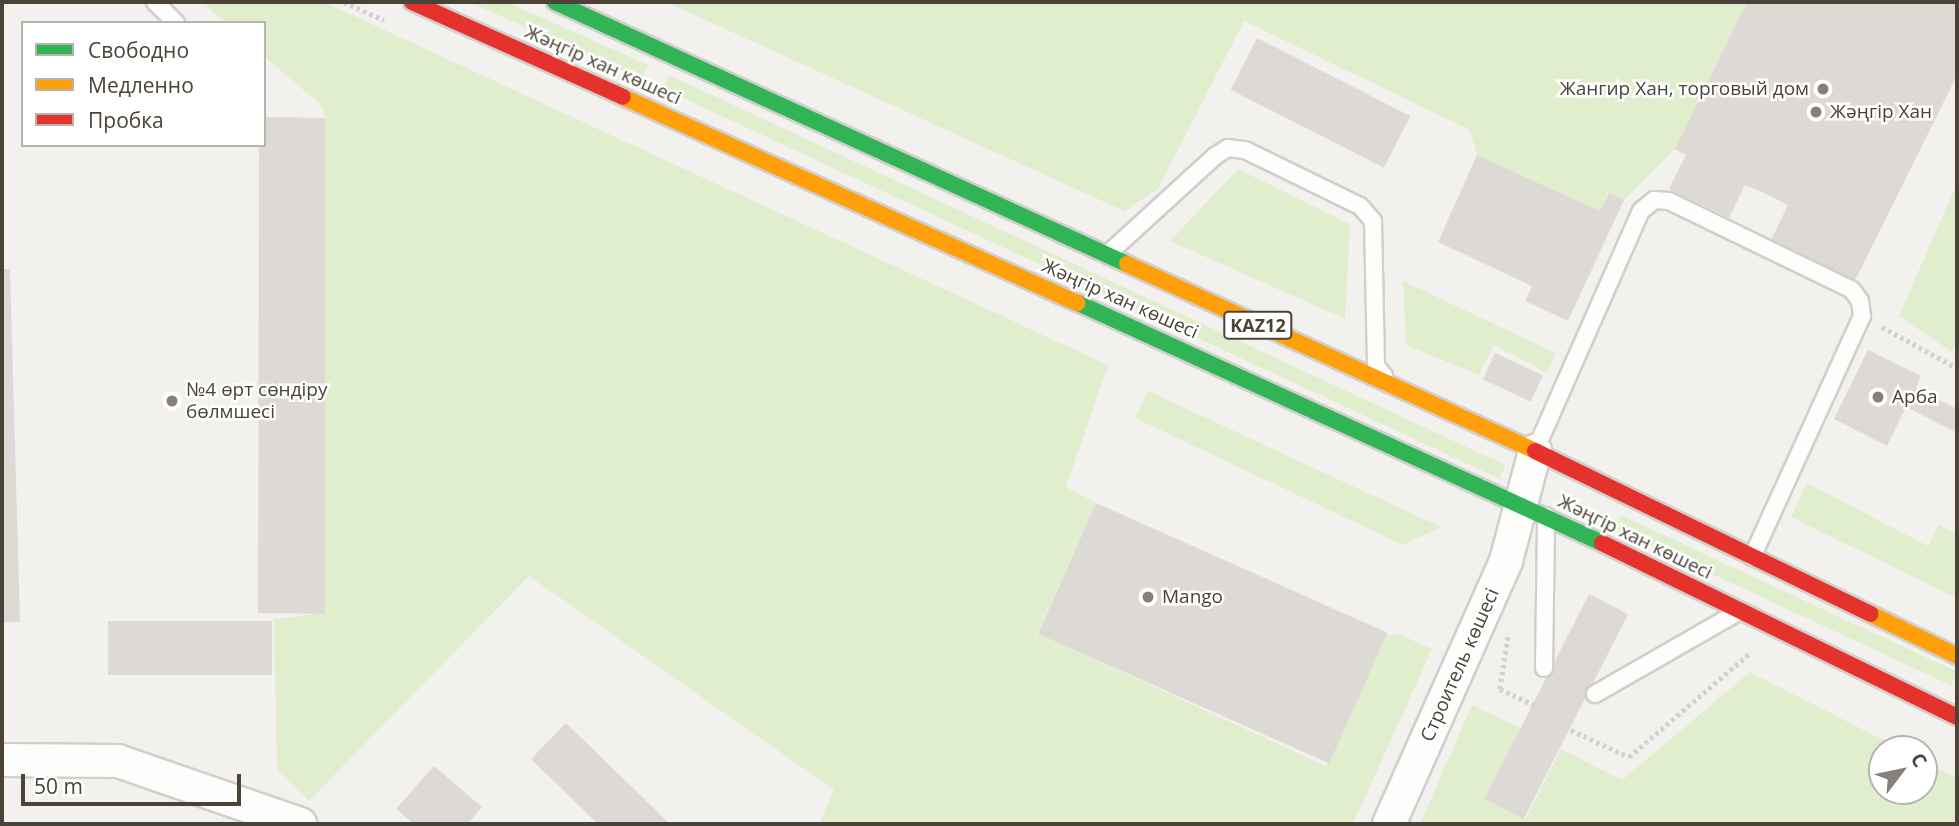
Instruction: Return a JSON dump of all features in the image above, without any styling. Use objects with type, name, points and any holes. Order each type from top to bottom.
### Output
[{"type":"main road","name":"Жәңгір хан көшесі","points":[[412,2],[1532,509],[1957,717]]},
{"type":"main road","name":"Жәңгір хан көшесі","points":[[555,2],[1535,451],[1957,656]]},
{"type":"street","name":"Строитель көшесі","points":[[1389,824],[1506,561],[1532,509],[1535,451]]},
{"type":"street","points":[[2,760],[118,761],[300,824]]},
{"type":"lane","points":[[155,2],[174,21]]},
{"type":"lane","points":[[1098,253],[1116,252],[1215,156],[1227,148],[1245,150],[1360,206],[1373,221],[1376,366],[1392,386]]},
{"type":"lane","points":[[1535,451],[1641,211],[1654,200],[1669,201],[1852,290],[1862,316],[1752,556]]},
{"type":"lane","points":[[1532,509],[1544,668]]},
{"type":"lane","points":[[1595,694],[1740,611]]},
{"type":"path","points":[[344,2],[395,25]]},
{"type":"path","points":[[1862,316],[1957,367]]},
{"type":"path","points":[[1510,623],[1500,689],[1534,705]]},
{"type":"path","points":[[1571,730],[1629,757],[1751,653],[1763,659]]},
{"type":"green space","points":[[202,2],[324,2],[1108,365],[1066,487],[1096,503],[1037,633],[1326,766],[1386,635],[1401,635],[1432,649],[1353,824],[819,824],[834,790],[529,576],[309,801],[277,769],[274,619],[325,613],[325,118],[322,106],[266,58],[266,21],[224,21]]},
{"type":"green space","points":[[469,2],[507,2],[648,65],[642,79]]},
{"type":"green space","points":[[666,2],[1747,2],[1675,149],[1624,200],[1608,193],[1600,211],[1477,155],[1470,130],[1244,21],[1158,189],[1124,211]]},
{"type":"green space","points":[[669,75],[1506,465],[1499,479],[663,89]]},
{"type":"green space","points":[[1238,169],[1350,224],[1345,319],[1170,241]]},
{"type":"green space","points":[[1957,183],[1957,338],[1952,352],[1899,316]]},
{"type":"green space","points":[[1403,281],[1556,353],[1547,373],[1494,345],[1479,375],[1406,345]]},
{"type":"green space","points":[[1148,391],[1441,527],[1403,545],[1135,418]]},
{"type":"green space","points":[[1807,483],[1928,546],[1939,525],[1957,534],[1956,598],[1791,517]]},
{"type":"green space","points":[[1621,515],[1957,672],[1951,685],[1615,529]]},
{"type":"green space","points":[[1750,672],[1874,735],[1868,735],[1868,805],[1938,805],[1938,768],[1957,778],[1957,818],[1951,824],[1420,824],[1472,705],[1522,729],[1487,800],[1526,819],[1561,749],[1622,780]]},
{"type":"building","name":"Жәңгір Хан","points":[[1747,2],[1957,2],[1957,75],[1855,281],[1771,240],[1788,205],[1766,194],[1745,185],[1729,218],[1669,189],[1686,155],[1675,149]]},
{"type":"building","points":[[1257,38],[1410,116],[1384,168],[1231,90]]},
{"type":"building","points":[[266,117],[325,118],[325,614],[258,613],[259,147],[266,147]]},
{"type":"building","points":[[1477,155],[1600,211],[1609,193],[1624,200],[1568,321],[1525,301],[1532,286],[1438,242]]},
{"type":"building","points":[[2,269],[10,269],[20,622],[2,622]]},
{"type":"building","name":"Арба","points":[[1868,350],[1921,376],[1916,388],[1957,409],[1957,433],[1906,407],[1887,446],[1834,419]]},
{"type":"building","points":[[1495,353],[1543,375],[1531,402],[1483,379]]},
{"type":"building","points":[[1096,503],[1387,633],[1329,763],[1038,634]]},
{"type":"building","points":[[1589,594],[1628,614],[1524,819],[1485,799]]},
{"type":"building","points":[[108,621],[272,621],[272,675],[108,675]]},
{"type":"building","points":[[566,723],[670,824],[598,824],[531,759]]},
{"type":"building","points":[[434,766],[482,807],[468,824],[414,824],[396,809]]},
{"type":"traffic: fast","points":[[555,2],[1127,264]]},
{"type":"traffic: fast","points":[[1078,303],[1602,543]]},
{"type":"traffic: slow","points":[[623,97],[1078,303]]},
{"type":"traffic: slow","points":[[1127,264],[1535,451]]},
{"type":"traffic: slow","points":[[1871,614],[1957,656]]},
{"type":"traffic: jam","points":[[412,2],[623,97]]},
{"type":"traffic: jam","points":[[1535,451],[1871,614]]},
{"type":"traffic: jam","points":[[1602,543],[1957,717]]},
{"type":"place","name":"Жангир Хан, торговый дом","points":[[1823,89]]},
{"type":"place","name":"Жәңгір Хан","points":[[1816,112]]},
{"type":"place","name":"Арба","points":[[1878,397]]},
{"type":"place","name":"№4 өрт сөндіру бөлмшесі","points":[[172,401]]},
{"type":"place","name":"Mango","points":[[1148,597]]}]
